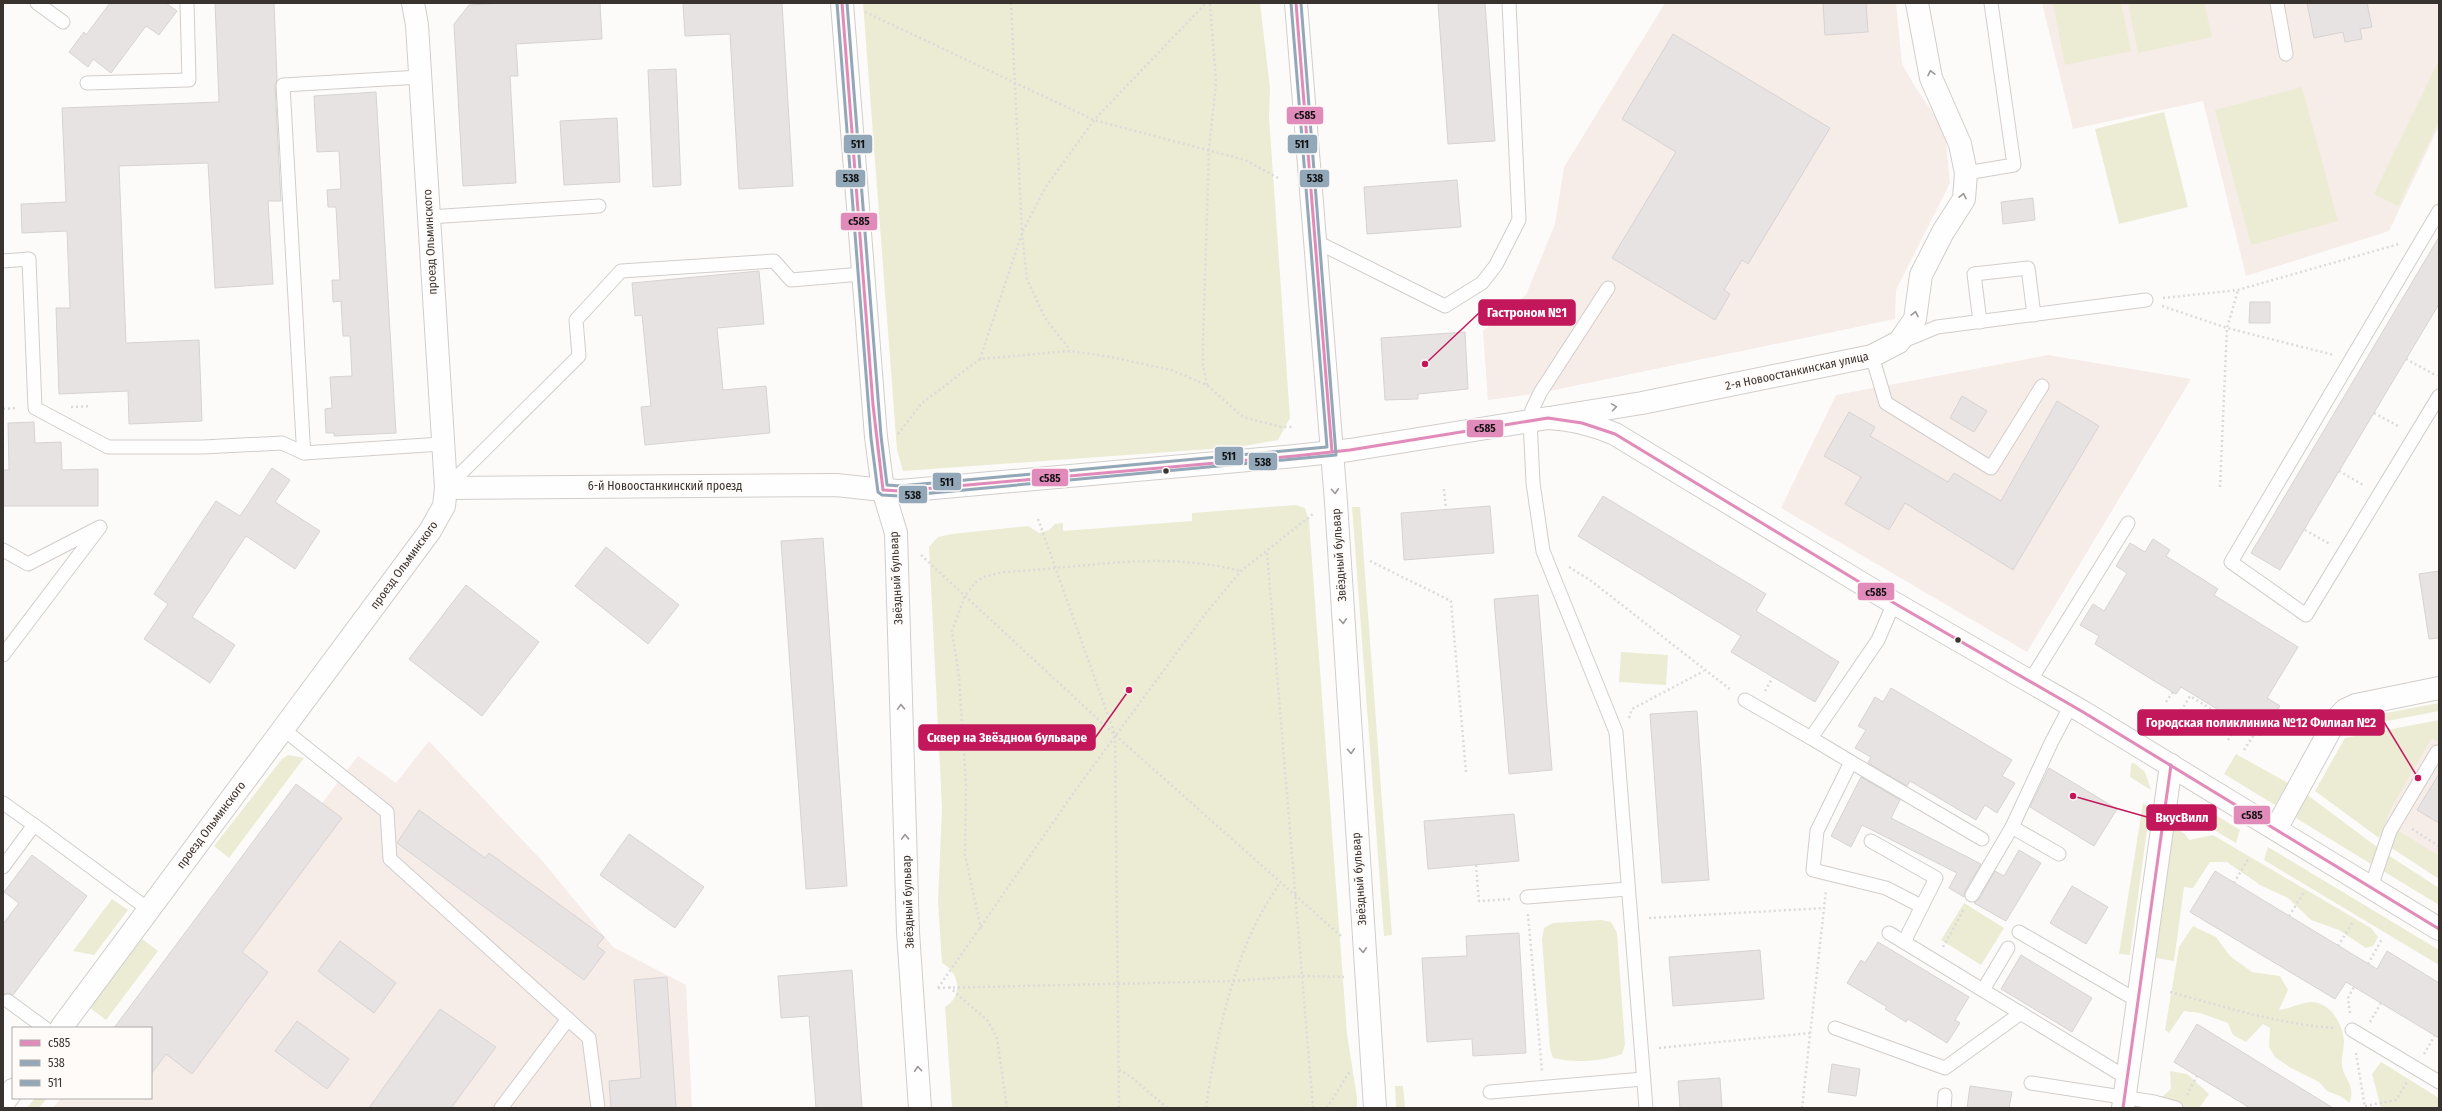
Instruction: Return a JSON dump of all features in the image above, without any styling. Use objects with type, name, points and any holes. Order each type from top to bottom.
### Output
[{"type":"street","name":"проезд Ольминского","points":[[62,1027],[430,531],[444,506],[446,488],[442,444],[417,25],[413,3]]},
{"type":"street","name":"Звёздный бульвар","points":[[842,3],[876,438],[883,490],[896,533],[908,932],[920,1108]]},
{"type":"street","name":"Звёздный бульвар","points":[[1296,3],[1332,452],[1374,1108]]},
{"type":"street","name":"2-я Новоостанкинская улица","points":[[1539,419],[1642,403],[1872,356],[1899,342],[1915,319],[1921,275],[1943,232],[1964,199],[1966,173],[1960,144],[1931,78],[1917,3]]},
{"type":"street","name":"6-й Новоостанкинский проезд","points":[[446,488],[836,485],[900,491],[1332,452],[1539,419]]},
{"type":"street","points":[[1539,419],[1572,419],[1594,424],[1615,434],[1894,602],[2171,765],[2439,928]]},
{"type":"street","points":[[2276,829],[2335,722],[2345,710],[2356,705],[2439,688]]},
{"type":"street","points":[[2125,1095],[2148,918],[2171,765]]},
{"type":"street","points":[[3,1103],[12,1091]]},
{"type":"lane","points":[[37,3],[63,22]]},
{"type":"lane","points":[[87,83],[189,80],[187,3]]},
{"type":"lane","points":[[1315,241],[1445,306],[1482,283],[1496,265],[1519,220],[1509,3]]},
{"type":"lane","points":[[1966,173],[2014,165],[1991,3]]},
{"type":"lane","points":[[2277,3],[2286,54]]},
{"type":"lane","points":[[304,453],[283,85],[420,77]]},
{"type":"lane","points":[[429,216],[599,206]]},
{"type":"lane","points":[[2439,211],[2231,562],[2306,615],[2439,396]]},
{"type":"lane","points":[[3,261],[29,259],[35,408],[108,447],[202,447],[282,443],[304,453],[442,444]]},
{"type":"lane","points":[[446,488],[579,356],[576,320],[621,271],[774,261],[791,280],[862,274]]},
{"type":"lane","points":[[1980,322],[1974,274],[2028,268],[2034,315]]},
{"type":"lane","points":[[1608,288],[1540,393],[1532,410],[1539,419],[1533,483],[1543,551],[1616,732],[1646,1108]]},
{"type":"lane","points":[[1899,342],[1937,327],[2146,300]]},
{"type":"lane","points":[[1872,356],[1886,403],[1991,468],[2042,386]]},
{"type":"lane","points":[[2030,681],[2128,523]]},
{"type":"lane","points":[[3,550],[28,564],[100,527],[3,655]]},
{"type":"lane","points":[[1811,738],[1878,640],[1894,602]]},
{"type":"lane","points":[[1745,700],[1982,839]]},
{"type":"lane","points":[[1972,895],[2012,827],[2052,741],[2072,706]]},
{"type":"lane","points":[[283,729],[387,812],[390,859],[590,1038],[598,1108]]},
{"type":"lane","points":[[2371,887],[2390,831],[2437,752],[2439,753]]},
{"type":"lane","points":[[1851,762],[1816,831],[1813,870],[1886,888],[1921,906]]},
{"type":"lane","points":[[3,803],[148,909]]},
{"type":"lane","points":[[3,867],[34,825]]},
{"type":"lane","points":[[2012,827],[2059,854]]},
{"type":"lane","points":[[1871,841],[1936,878],[1904,942]]},
{"type":"lane","points":[[1527,897],[1628,888]]},
{"type":"lane","points":[[2019,932],[2138,1000]]},
{"type":"lane","points":[[1889,933],[2021,1014],[2125,1095]]},
{"type":"lane","points":[[1983,990],[2008,948]]},
{"type":"lane","points":[[8,1001],[44,1027]]},
{"type":"lane","points":[[1835,1028],[1945,1068],[2021,1014]]},
{"type":"lane","points":[[501,1108],[568,1019]]},
{"type":"lane","points":[[2352,1030],[2439,1082]]},
{"type":"lane","points":[[1490,1092],[1643,1079]]},
{"type":"lane","points":[[2031,1083],[2125,1095],[2176,1108]]},
{"type":"path","points":[[1011,3],[1016,82],[1022,233],[1027,279],[1045,318],[1070,351]]},
{"type":"path","points":[[980,359],[1022,233],[1045,188],[1094,120],[1206,3]]},
{"type":"path","points":[[1207,385],[1203,365],[1203,341],[1209,149],[1216,82],[1210,3]]},
{"type":"path","points":[[864,11],[1094,120],[1209,149],[1245,160],[1280,179]]},
{"type":"path","points":[[2146,300],[2238,290],[2424,236]]},
{"type":"path","points":[[2220,487],[2227,328],[2238,290]]},
{"type":"path","points":[[2146,300],[2227,328],[2350,359]]},
{"type":"path","points":[[892,436],[898,434],[922,403],[980,359],[1070,351],[1111,357],[1171,370],[1207,385],[1242,417],[1280,427],[1294,427]]},
{"type":"path","points":[[2406,359],[2437,376]]},
{"type":"path","points":[[2374,413],[2405,430]]},
{"type":"path","points":[[2339,471],[2370,488]]},
{"type":"path","points":[[1444,489],[1446,510]]},
{"type":"path","points":[[1313,514],[1267,552],[1241,571],[1206,613],[1114,735],[981,929],[938,988],[1079,986],[1116,983],[1234,981],[1302,976],[1345,977]]},
{"type":"path","points":[[1038,519],[1056,566],[1114,735],[1116,983],[1119,1108]]},
{"type":"path","points":[[2304,530],[2335,547]]},
{"type":"path","points":[[1543,551],[1590,580],[1704,671],[1745,700]]},
{"type":"path","points":[[1267,552],[1313,1108]]},
{"type":"path","points":[[921,554],[1114,735],[1342,936]]},
{"type":"path","points":[[981,929],[965,855],[966,784],[959,677],[952,631],[965,596],[975,583],[984,577],[1004,572],[1048,570],[1056,566],[1154,560],[1196,561],[1241,571]]},
{"type":"path","points":[[1370,561],[1451,601],[1466,772]]},
{"type":"path","points":[[1628,723],[1632,709],[1704,671]]},
{"type":"path","points":[[2166,702],[2172,692]]},
{"type":"path","points":[[2181,711],[2190,696],[2238,724],[2228,740]]},
{"type":"path","points":[[2244,750],[2255,733]]},
{"type":"path","points":[[2396,820],[2439,846]]},
{"type":"path","points":[[2234,883],[2248,859]]},
{"type":"path","points":[[1476,865],[1479,901],[1527,897],[1543,1088]]},
{"type":"path","points":[[1802,1108],[1825,908],[1827,874]]},
{"type":"path","points":[[1206,1108],[1212,1067],[1234,981],[1255,925],[1280,882]]},
{"type":"path","points":[[2289,916],[2304,892]]},
{"type":"path","points":[[1935,961],[1972,895]]},
{"type":"path","points":[[1630,919],[1825,908]]},
{"type":"path","points":[[2338,946],[2353,922]]},
{"type":"path","points":[[2368,964],[2382,939]]},
{"type":"path","points":[[948,987],[988,1020],[998,1038],[1007,1108]]},
{"type":"path","points":[[2354,987],[2348,998],[2365,1107],[2396,1100],[2416,1068]]},
{"type":"path","points":[[2170,992],[2258,1017],[2310,1026],[2352,1030]]},
{"type":"path","points":[[1666,1047],[1810,1033]]},
{"type":"path","points":[[1327,1108],[1352,1069]]},
{"type":"path","points":[[1118,1070],[1130,1076],[1167,1108]]},
{"type":"path","points":[[2185,1098],[2198,1076]]},
{"type":"shaded area","points":[[1665,3],[1896,3],[1902,64],[1914,85],[1945,131],[1950,183],[1896,290],[1895,319],[1540,393],[1488,400],[1483,331],[1526,295],[1555,224],[1564,167]]},
{"type":"shaded area","points":[[2042,3],[2439,3],[2439,126],[2389,231],[2246,276],[2203,101],[2073,129]]},
{"type":"shaded area","points":[[2048,355],[2191,379],[2027,652],[1781,508],[1836,395]]},
{"type":"shaded area","points":[[2425,729],[2439,737],[2439,875],[2405,841],[2372,819]]},
{"type":"shaded area","points":[[429,741],[545,864],[613,947],[686,985],[692,1108],[53,1108],[60,1099],[152,1099],[152,1027],[358,756],[396,783]]},
{"type":"green space","points":[[863,3],[1260,3],[1270,88],[1269,117],[1290,418],[1278,440],[1238,447],[903,471],[897,450]]},
{"type":"green space","points":[[2053,3],[2121,3],[2131,51],[2065,65]]},
{"type":"green space","points":[[2128,3],[2204,3],[2212,37],[2138,53]]},
{"type":"green space","points":[[2439,60],[2439,121],[2398,206],[2374,194]]},
{"type":"green space","points":[[2302,87],[2338,221],[2251,245],[2215,110]]},
{"type":"green space","points":[[2164,112],[2188,207],[2119,224],[2095,129]]},
{"type":"green space","points":[[1296,505],[1305,508],[1309,521],[1347,1034],[1357,1098],[1357,1108],[952,1108],[945,1007],[955,997],[957,984],[952,972],[942,963],[938,902],[942,808],[929,547],[938,537],[952,534],[1028,526],[1039,533],[1049,530],[1055,524],[1063,523],[1063,531],[1192,521],[1192,513]]},
{"type":"green space","points":[[1352,507],[1360,507],[1392,935],[1384,936]]},
{"type":"green space","points":[[1621,652],[1668,655],[1666,685],[1619,682]]},
{"type":"green space","points":[[2439,703],[2439,711],[2372,724],[2370,716]]},
{"type":"green space","points":[[2439,720],[2439,742],[2432,738],[2391,808],[2379,838],[2315,791],[2345,738]]},
{"type":"green space","points":[[2236,754],[2288,783],[2275,805],[2224,774]]},
{"type":"green space","points":[[288,755],[304,758],[229,858],[214,846],[282,759]]},
{"type":"green space","points":[[2134,763],[2145,772],[2151,790],[2130,777],[2131,764]]},
{"type":"green space","points":[[2306,794],[2377,847],[2371,864],[2296,818]]},
{"type":"green space","points":[[2143,803],[2150,808],[2130,955],[2119,954]]},
{"type":"green space","points":[[2206,809],[2240,830],[2236,843],[2199,821]]},
{"type":"green space","points":[[2174,827],[2185,834],[2189,840],[2213,835],[2371,928],[2378,937],[2373,946],[2366,948],[2339,930],[2311,920],[2288,898],[2260,885],[2227,862],[2210,862],[2193,888],[2184,887],[2174,961],[2156,958]]},
{"type":"green space","points":[[2397,830],[2439,856],[2439,879],[2390,847]]},
{"type":"green space","points":[[2268,847],[2439,950],[2439,965],[2264,860]]},
{"type":"green space","points":[[2388,855],[2439,888],[2439,905],[2383,871]]},
{"type":"green space","points":[[112,899],[128,910],[94,955],[73,951]]},
{"type":"green space","points":[[1964,903],[2004,928],[1981,965],[1941,940]]},
{"type":"green space","points":[[1601,920],[1611,922],[1617,933],[1625,1045],[1622,1054],[1606,1059],[1588,1061],[1569,1061],[1553,1058],[1550,1049],[1542,939],[1544,928],[1553,923]]},
{"type":"green space","points":[[2193,926],[2216,937],[2230,956],[2252,972],[2280,976],[2288,990],[2279,1010],[2312,1002],[2319,1003],[2330,1010],[2338,1021],[2343,1034],[2344,1041],[2342,1066],[2350,1086],[2350,1103],[2340,1096],[2327,1091],[2319,1082],[2289,1067],[2275,1057],[2269,1047],[2270,1028],[2263,1024],[2246,1042],[2233,1035],[2228,1023],[2200,1013],[2184,1011],[2169,1033],[2165,1030],[2179,947]]},
{"type":"green space","points":[[142,939],[158,951],[106,1020],[90,1008]]},
{"type":"green space","points":[[2381,1062],[2439,1098],[2439,1108],[2381,1108],[2372,1074]]},
{"type":"green space","points":[[2170,1071],[2187,1074],[2209,1094],[2199,1108],[2150,1108],[2171,1089]]},
{"type":"green space","points":[[1395,1086],[1403,1086],[1405,1108],[1396,1108]]},
{"type":"green space","points":[[34,1099],[46,1099],[39,1108],[27,1108]]},
{"type":"building","points":[[110,3],[166,3],[177,11],[159,35],[146,26],[111,73],[93,59],[88,67],[69,52],[84,32],[86,35]]},
{"type":"building","points":[[215,3],[274,3],[277,80],[275,85],[281,201],[268,201],[273,284],[215,288],[208,163],[119,166],[126,343],[199,340],[202,421],[129,424],[128,391],[59,394],[56,308],[70,308],[67,231],[22,233],[21,204],[66,202],[62,108],[219,102]]},
{"type":"building","points":[[504,3],[600,3],[602,39],[516,44],[518,76],[510,76],[516,183],[463,186],[454,24],[469,5]]},
{"type":"building","points":[[683,3],[782,3],[793,186],[739,189],[730,34],[685,36]]},
{"type":"building","points":[[1438,3],[1485,3],[1495,141],[1448,144]]},
{"type":"building","points":[[1823,3],[1866,3],[1868,32],[1825,35]]},
{"type":"building","points":[[2307,3],[2367,3],[2372,27],[2360,29],[2362,39],[2345,42],[2343,32],[2314,38]]},
{"type":"building","points":[[1673,34],[1830,128],[1748,264],[1742,260],[1724,290],[1730,294],[1715,320],[1612,258],[1676,152],[1622,119]]},
{"type":"building","points":[[676,69],[681,185],[653,187],[648,70]]},
{"type":"building","points":[[376,92],[396,433],[334,436],[334,433],[326,433],[325,409],[332,408],[330,377],[352,376],[350,336],[343,336],[341,301],[333,302],[332,280],[340,280],[336,207],[328,207],[327,190],[341,189],[339,151],[317,152],[314,96]]},
{"type":"building","points":[[617,118],[620,182],[564,185],[560,121]]},
{"type":"building","points":[[1457,180],[1461,227],[1367,234],[1364,187]]},
{"type":"building","points":[[2033,198],[2035,220],[2003,224],[2001,202]]},
{"type":"building","points":[[2439,237],[2439,304],[2280,570],[2251,553]]},
{"type":"building","points":[[759,271],[764,324],[717,328],[723,390],[766,386],[770,433],[645,445],[641,407],[651,406],[642,315],[635,316],[632,283]]},
{"type":"building","points":[[2250,302],[2270,302],[2270,323],[2249,323]]},
{"type":"building","points":[[1465,332],[1468,389],[1418,394],[1418,399],[1385,400],[1381,338]]},
{"type":"building","points":[[1962,396],[1987,411],[1974,432],[1950,418]]},
{"type":"building","points":[[2057,401],[2099,426],[2013,570],[1905,503],[1889,530],[1845,504],[1861,477],[1824,456],[1849,412],[1875,427],[1870,436],[1948,482],[1954,473],[2001,501]]},
{"type":"building","points":[[34,422],[35,443],[61,442],[62,470],[98,469],[98,506],[3,506],[3,470],[9,470],[8,423]]},
{"type":"building","points":[[272,468],[290,480],[275,502],[320,531],[295,569],[246,536],[192,617],[235,645],[210,683],[144,639],[168,604],[154,594],[216,501],[240,516]]},
{"type":"building","points":[[1603,496],[1766,594],[1756,611],[1839,662],[1815,702],[1731,652],[1741,636],[1578,536]]},
{"type":"building","points":[[1490,506],[1494,553],[1404,560],[1401,513]]},
{"type":"building","points":[[823,538],[847,886],[806,889],[781,541]]},
{"type":"building","points":[[2153,539],[2170,550],[2166,556],[2218,589],[2214,595],[2298,647],[2267,698],[2280,706],[2261,736],[2181,687],[2176,694],[2151,679],[2095,644],[2099,636],[2080,625],[2093,604],[2104,611],[2127,573],[2116,566],[2130,543],[2145,552]]},
{"type":"building","points":[[606,547],[679,605],[648,644],[575,586]]},
{"type":"building","points":[[2439,571],[2439,638],[2429,639],[2419,574]]},
{"type":"building","points":[[466,585],[539,642],[482,716],[409,659]]},
{"type":"building","points":[[1538,595],[1552,770],[1509,774],[1494,599]]},
{"type":"building","points":[[1891,688],[2012,760],[2002,776],[2015,783],[1997,813],[1985,805],[1976,820],[1910,781],[1907,786],[1868,763],[1871,757],[1855,748],[1866,730],[1858,726],[1875,697],[1883,702]]},
{"type":"building","points":[[1697,711],[1709,880],[1662,883],[1650,714]]},
{"type":"building","points":[[2049,768],[2117,809],[2094,846],[2030,807]]},
{"type":"building","points":[[2439,774],[2439,823],[2417,810]]},
{"type":"building","points":[[1861,777],[1900,800],[1891,818],[1981,864],[1965,891],[1964,897],[1949,888],[1957,873],[1862,825],[1851,847],[1831,836]]},
{"type":"building","points":[[296,784],[342,818],[242,952],[268,972],[192,1074],[166,1054],[152,1073],[152,1027],[115,1027]]},
{"type":"building","points":[[419,810],[485,858],[489,853],[604,937],[597,946],[605,952],[584,980],[397,843]]},
{"type":"building","points":[[1514,814],[1519,861],[1428,869],[1424,821]]},
{"type":"building","points":[[629,834],[704,887],[675,928],[600,875]]},
{"type":"building","points":[[2019,850],[2041,863],[2006,921],[1974,903],[1979,899],[1995,871],[2004,876]]},
{"type":"building","points":[[32,855],[87,896],[13,995],[8,993],[3,995],[3,924],[19,903],[4,892]]},
{"type":"building","points":[[2215,871],[2377,969],[2387,951],[2439,983],[2439,1038],[2346,982],[2335,999],[2190,912]]},
{"type":"building","points":[[2072,886],[2108,907],[2086,944],[2050,923]]},
{"type":"building","points":[[1519,933],[1526,1053],[1473,1056],[1472,1039],[1427,1042],[1422,958],[1467,956],[1466,936]]},
{"type":"building","points":[[340,941],[396,983],[374,1013],[318,971]]},
{"type":"building","points":[[1878,942],[1969,997],[1955,1020],[1960,1023],[1947,1043],[1908,1019],[1906,1022],[1885,1009],[1887,1007],[1847,983],[1861,960],[1865,963]]},
{"type":"building","points":[[1760,950],[1764,999],[1673,1006],[1669,957]]},
{"type":"building","points":[[2021,955],[2092,998],[2072,1032],[2001,989]]},
{"type":"building","points":[[852,970],[862,1108],[816,1108],[809,1016],[781,1018],[778,976]]},
{"type":"building","points":[[667,977],[676,1108],[611,1108],[609,1081],[641,1078],[634,980]]},
{"type":"building","points":[[440,1009],[496,1047],[451,1108],[369,1108]]},
{"type":"building","points":[[297,1021],[349,1059],[327,1089],[275,1051]]},
{"type":"building","points":[[2197,1024],[2333,1108],[2250,1108],[2174,1062]]},
{"type":"building","points":[[1832,1064],[1860,1069],[1856,1096],[1828,1092]]},
{"type":"building","points":[[1720,1078],[1722,1108],[1680,1108],[1678,1081]]},
{"type":"building","points":[[1970,1086],[2012,1092],[2009,1108],[1967,1108]]},
{"type":"transit line","name":"538","points":[[837,3],[871,438],[878,492],[882,495],[900,496],[1336,455],[1301,3]]},
{"type":"transit line","name":"с585","points":[[842,3],[873,405],[883,490],[900,491],[1295,456],[1350,450],[1548,418],[1582,423],[1615,434],[1894,603],[2083,712],[2439,929]]},
{"type":"transit line","name":"511","points":[[847,3],[881,436],[887,485],[900,486],[1327,447],[1291,3]]},
{"type":"transit line","name":"с585","points":[[1296,3],[1332,452]]},
{"type":"transit line","name":"с585","points":[[2123,1108],[2171,765]]},
{"type":"place","name":"Гастроном №1","points":[[1425,364]]},
{"type":"place","name":"Сквер на Звёздном бульваре","points":[[1129,690]]},
{"type":"place","name":"Городская поликлиника №12 Филиал №2","points":[[2418,778]]},
{"type":"place","name":"ВкусВилл","points":[[2073,796]]}]
